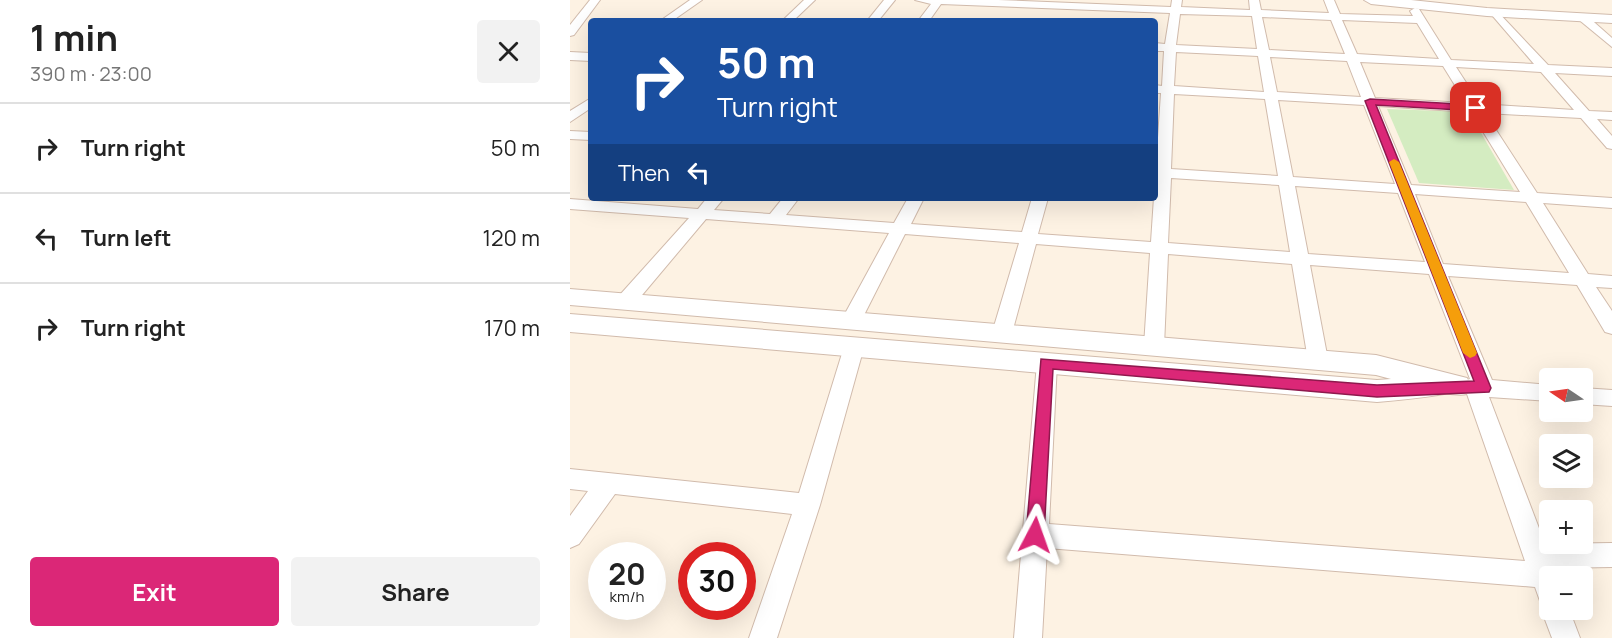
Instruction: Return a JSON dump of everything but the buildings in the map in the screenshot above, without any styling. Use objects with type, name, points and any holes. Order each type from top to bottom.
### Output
[{"type":"street","points":[[570,33],[595,0]]},
{"type":"street","points":[[670,18],[697,0]]},
{"type":"street","points":[[790,18],[810,0]]},
{"type":"street","points":[[875,18],[890,0]]},
{"type":"street","points":[[920,0],[1017,6],[1096,4],[1255,7],[1336,17],[1421,20]]},
{"type":"street","points":[[925,18],[938,0]]},
{"type":"street","points":[[1329,0],[1437,268],[1472,387],[1540,566]]},
{"type":"street","points":[[1371,0],[1495,12],[1612,19]]},
{"type":"street","points":[[1410,4],[1612,327]]},
{"type":"street","points":[[1154,346],[1161,248],[1163,48],[1177,6]]},
{"type":"street","points":[[1255,7],[1318,360]]},
{"type":"street","points":[[1495,12],[1612,145]]},
{"type":"street","points":[[1582,17],[1612,44]]},
{"type":"street","points":[[1163,48],[1612,72]]},
{"type":"street","points":[[570,56],[588,57]]},
{"type":"street","points":[[1162,89],[1612,116]]},
{"type":"street","points":[[570,118],[588,104]]},
{"type":"street","points":[[570,135],[588,136]]},
{"type":"street","points":[[1160,173],[1612,203]]},
{"type":"street","points":[[625,302],[713,201]]},
{"type":"street","points":[[775,219],[789,201]]},
{"type":"street","points":[[764,638],[808,505],[853,334],[914,201]]},
{"type":"street","points":[[1002,333],[1039,201]]},
{"type":"street","points":[[570,217],[582,202],[702,214],[1612,282]]},
{"type":"street","points":[[570,297],[625,302],[1047,363],[1377,391],[1472,387],[1539,392]]},
{"type":"street","points":[[570,322],[853,334],[1002,333],[1376,365],[1472,387]]},
{"type":"street","points":[[1028,638],[1047,363]]},
{"type":"street","points":[[1593,397],[1612,398]]},
{"type":"street","points":[[570,479],[808,505]]},
{"type":"street","points":[[570,536],[609,483]]},
{"type":"street","points":[[1035,535],[1539,575]]},
{"type":"street","points":[[1574,566],[1612,555]]},
{"type":"street","points":[[1559,620],[1566,638]]},
{"type":"green space","points":[[1387,109],[1469,112],[1514,190],[1419,183]]},
{"type":"slow traffic","points":[[1394,162],[1470,353]]},
{"type":"route","points":[[1035,535],[1047,363],[1377,391],[1457,386],[1484,388],[1370,101],[1476,108]]}]
